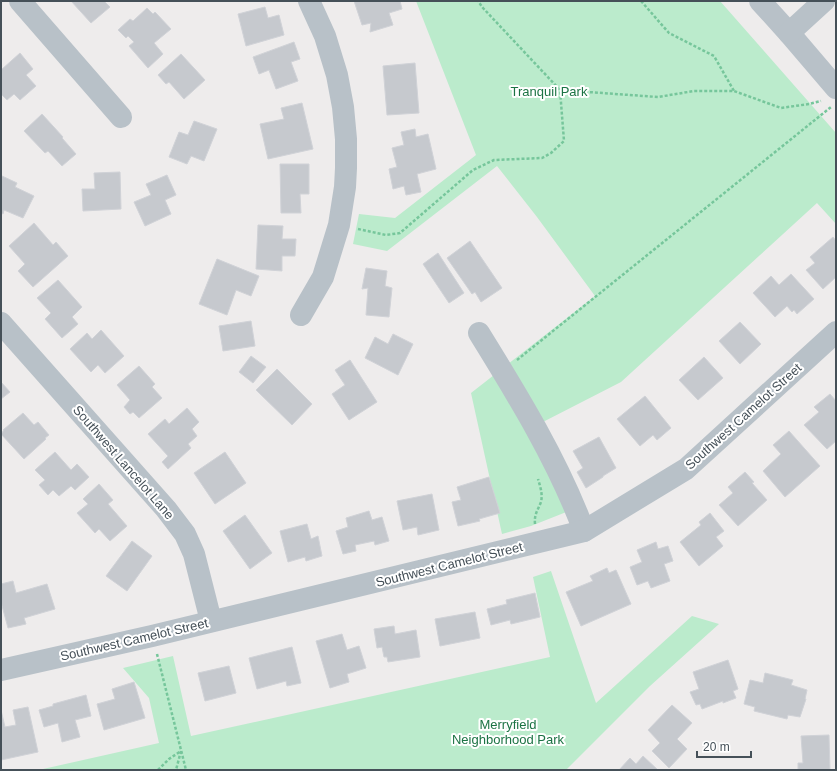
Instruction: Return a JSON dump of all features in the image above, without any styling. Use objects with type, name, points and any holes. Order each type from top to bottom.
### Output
[{"type":"street","points":[[20,1],[122,117]]},
{"type":"street","points":[[301,315],[322,277],[339,225],[345,187],[346,168],[346,139],[343,108],[337,75],[325,36],[309,1]]},
{"type":"street","points":[[760,1],[789,33],[831,94]]},
{"type":"street","points":[[789,33],[824,1]]},
{"type":"street","name":"Southwest Lancelot Lane","points":[[1,323],[166,509],[185,534],[194,554],[211,621]]},
{"type":"street","points":[[479,332],[552,458],[584,531]]},
{"type":"street","name":"Southwest Camelot Street","points":[[1,670],[152,636],[584,531],[686,468],[836,332]]},
{"type":"path","points":[[339,225],[386,235],[400,233],[473,170],[494,160],[542,158],[551,153],[564,141],[560,90],[478,1]]},
{"type":"path","points":[[641,1],[670,33],[714,56],[734,91]]},
{"type":"path","points":[[560,90],[658,97],[694,91],[734,91],[781,108],[809,104],[831,94]]},
{"type":"path","points":[[503,372],[836,103]]},
{"type":"path","points":[[535,543],[534,520],[536,510],[541,500],[542,490],[537,475]]},
{"type":"path","points":[[152,636],[186,770]]},
{"type":"path","points":[[158,770],[169,759],[181,751]]},
{"type":"path","points":[[176,770],[181,751]]},
{"type":"green space","name":"Tranquil Park","points":[[416,1],[720,1],[836,133],[836,224],[817,203],[621,382],[539,424],[584,505],[531,526],[502,534],[471,393],[595,296],[537,217],[497,166],[387,251],[353,244],[359,214],[395,218],[476,155]]},
{"type":"green space","name":"Merryfield Neighborhood Park","points":[[551,571],[596,703],[692,616],[719,624],[650,686],[566,770],[43,770],[159,743],[149,698],[123,668],[173,656],[191,736],[550,657],[533,577]]},
{"type":"building","points":[[71,1],[104,1],[110,7],[91,23]]},
{"type":"building","points":[[354,1],[400,1],[402,9],[389,13],[393,25],[370,32],[371,23],[362,25]]},
{"type":"building","points":[[265,7],[268,18],[279,15],[284,35],[246,46],[238,14]]},
{"type":"building","points":[[147,8],[153,14],[155,12],[171,29],[154,43],[163,54],[148,68],[129,46],[134,42],[128,36],[126,38],[118,30],[130,19],[133,21]]},
{"type":"building","points":[[294,42],[300,59],[291,62],[298,81],[276,89],[269,70],[259,74],[253,57]]},
{"type":"building","points":[[20,53],[33,69],[26,75],[36,86],[20,100],[14,94],[7,100],[1,94],[1,70]]},
{"type":"building","points":[[181,54],[205,80],[184,99],[169,82],[166,84],[158,75]]},
{"type":"building","points":[[415,63],[419,113],[387,115],[383,66]]},
{"type":"building","points":[[302,103],[313,149],[268,159],[260,124],[284,119],[281,108]]},
{"type":"building","points":[[42,114],[76,154],[62,166],[48,151],[45,153],[24,131]]},
{"type":"building","points":[[194,121],[217,129],[204,161],[191,156],[187,164],[169,157],[179,132],[188,135]]},
{"type":"building","points":[[415,129],[416,137],[428,134],[436,169],[417,174],[421,192],[406,195],[404,186],[393,189],[389,169],[397,167],[392,148],[404,145],[401,132]]},
{"type":"building","points":[[280,164],[309,164],[309,194],[300,194],[301,213],[281,213]]},
{"type":"building","points":[[120,172],[121,209],[83,211],[82,189],[95,189],[94,173]]},
{"type":"building","points":[[167,175],[176,195],[165,200],[171,214],[145,226],[134,202],[151,195],[146,184]]},
{"type":"building","points":[[2,176],[17,183],[15,187],[34,196],[23,218],[4,210],[3,214],[1,213]]},
{"type":"building","points":[[34,223],[53,245],[56,242],[68,256],[33,287],[18,271],[25,264],[9,246]]},
{"type":"building","points":[[258,225],[283,226],[282,239],[296,239],[295,256],[282,256],[282,271],[256,269]]},
{"type":"building","points":[[833,237],[836,241],[836,277],[823,289],[806,270],[815,263],[810,257]]},
{"type":"building","points":[[470,241],[502,288],[481,302],[475,292],[472,294],[447,258]]},
{"type":"building","points":[[438,253],[464,293],[449,303],[423,264]]},
{"type":"building","points":[[217,259],[259,276],[251,296],[236,290],[227,315],[199,304]]},
{"type":"building","points":[[366,268],[387,271],[385,286],[392,288],[389,317],[366,315],[368,288],[362,289]]},
{"type":"building","points":[[791,274],[814,299],[797,314],[794,310],[792,312],[787,306],[775,317],[753,293],[771,276],[779,285]]},
{"type":"building","points":[[58,280],[82,307],[72,317],[78,324],[62,338],[45,319],[51,313],[37,298]]},
{"type":"building","points":[[251,321],[255,346],[223,351],[219,326]]},
{"type":"building","points":[[740,322],[761,344],[740,364],[719,341]]},
{"type":"building","points":[[101,330],[124,356],[105,373],[98,365],[91,372],[70,349],[87,333],[92,339]]},
{"type":"building","points":[[393,334],[413,344],[398,375],[365,358],[375,337],[388,344]]},
{"type":"building","points":[[251,356],[266,367],[253,383],[239,372]]},
{"type":"building","points":[[704,357],[723,378],[698,400],[679,380]]},
{"type":"building","points":[[350,360],[377,402],[349,420],[332,394],[345,385],[335,370]]},
{"type":"building","points":[[139,366],[155,384],[152,387],[162,398],[139,418],[133,412],[130,414],[124,407],[130,400],[117,385]]},
{"type":"building","points":[[277,369],[312,404],[292,425],[256,390]]},
{"type":"building","points":[[1,382],[10,392],[1,399]]},
{"type":"building","points":[[830,394],[836,401],[836,441],[827,449],[804,425],[819,412],[814,407]]},
{"type":"building","points":[[645,396],[671,428],[657,440],[653,435],[640,446],[617,419]]},
{"type":"building","points":[[187,408],[199,422],[192,429],[197,436],[188,444],[191,448],[168,469],[162,462],[168,456],[148,434],[165,419],[169,424]]},
{"type":"building","points":[[23,413],[34,425],[38,422],[49,435],[24,459],[1,434],[3,430]]},
{"type":"building","points":[[789,431],[820,466],[785,497],[763,471],[781,454],[773,445]]},
{"type":"building","points":[[599,437],[616,468],[586,488],[577,472],[583,468],[573,451]]},
{"type":"building","points":[[55,452],[71,470],[77,464],[89,477],[75,490],[71,486],[59,496],[53,490],[48,495],[39,485],[45,480],[35,470]]},
{"type":"building","points":[[225,452],[246,483],[215,504],[194,473]]},
{"type":"building","points":[[745,472],[754,482],[752,483],[767,500],[738,526],[719,505],[733,493],[728,487]]},
{"type":"building","points":[[489,477],[500,513],[479,519],[480,521],[458,526],[452,502],[461,500],[457,487]]},
{"type":"building","points":[[99,484],[113,500],[108,504],[127,526],[110,541],[99,529],[95,533],[77,513],[88,504],[83,499]]},
{"type":"building","points":[[432,494],[439,530],[418,535],[417,527],[403,530],[397,501]]},
{"type":"building","points":[[369,511],[372,520],[382,517],[389,541],[375,545],[374,541],[355,545],[356,551],[343,554],[336,531],[348,527],[346,518]]},
{"type":"building","points":[[710,513],[724,531],[716,537],[723,546],[699,566],[680,542],[701,525],[699,522]]},
{"type":"building","points":[[245,515],[272,553],[250,569],[223,531]]},
{"type":"building","points":[[307,524],[311,539],[318,536],[322,556],[306,561],[305,557],[288,562],[280,531]]},
{"type":"building","points":[[132,541],[152,556],[127,591],[106,576]]},
{"type":"building","points":[[656,542],[658,549],[668,546],[673,561],[664,564],[670,581],[651,588],[648,581],[637,585],[630,567],[642,562],[637,550]]},
{"type":"building","points":[[607,568],[609,573],[616,570],[631,604],[581,626],[566,592],[593,581],[590,576]]},
{"type":"building","points":[[13,581],[16,593],[47,584],[55,609],[24,618],[26,624],[8,628],[1,602],[1,584]]},
{"type":"building","points":[[535,593],[540,617],[511,624],[510,620],[491,625],[487,609],[507,604],[506,600]]},
{"type":"building","points":[[475,612],[480,638],[440,646],[435,619]]},
{"type":"building","points":[[394,626],[395,634],[416,630],[420,657],[388,662],[387,657],[384,657],[382,647],[377,648],[374,629]]},
{"type":"building","points":[[342,634],[347,650],[359,646],[366,668],[347,674],[349,682],[330,688],[316,641]]},
{"type":"building","points":[[292,647],[301,683],[287,686],[286,681],[257,689],[249,658]]},
{"type":"building","points":[[728,660],[738,689],[733,691],[736,698],[702,709],[700,704],[696,705],[690,692],[699,689],[693,672]]},
{"type":"building","points":[[229,666],[236,693],[205,701],[198,673]]},
{"type":"building","points":[[765,673],[793,680],[791,685],[807,690],[806,699],[800,717],[788,715],[787,719],[754,711],[755,707],[744,704],[750,680],[763,683]]},
{"type":"building","points":[[134,682],[145,718],[104,730],[97,704],[115,699],[112,689]]},
{"type":"building","points":[[86,695],[91,716],[75,720],[80,737],[62,742],[58,723],[44,727],[39,710],[53,706],[53,704]]},
{"type":"building","points":[[672,705],[692,723],[677,739],[687,749],[669,768],[652,751],[660,743],[648,730]]},
{"type":"building","points":[[28,707],[38,752],[1,760],[1,710],[5,727],[16,725],[13,710]]},
{"type":"building","points":[[829,735],[830,770],[798,770],[798,763],[803,763],[801,736]]},
{"type":"building","points":[[643,756],[658,770],[619,770],[630,758],[636,764]]}]
